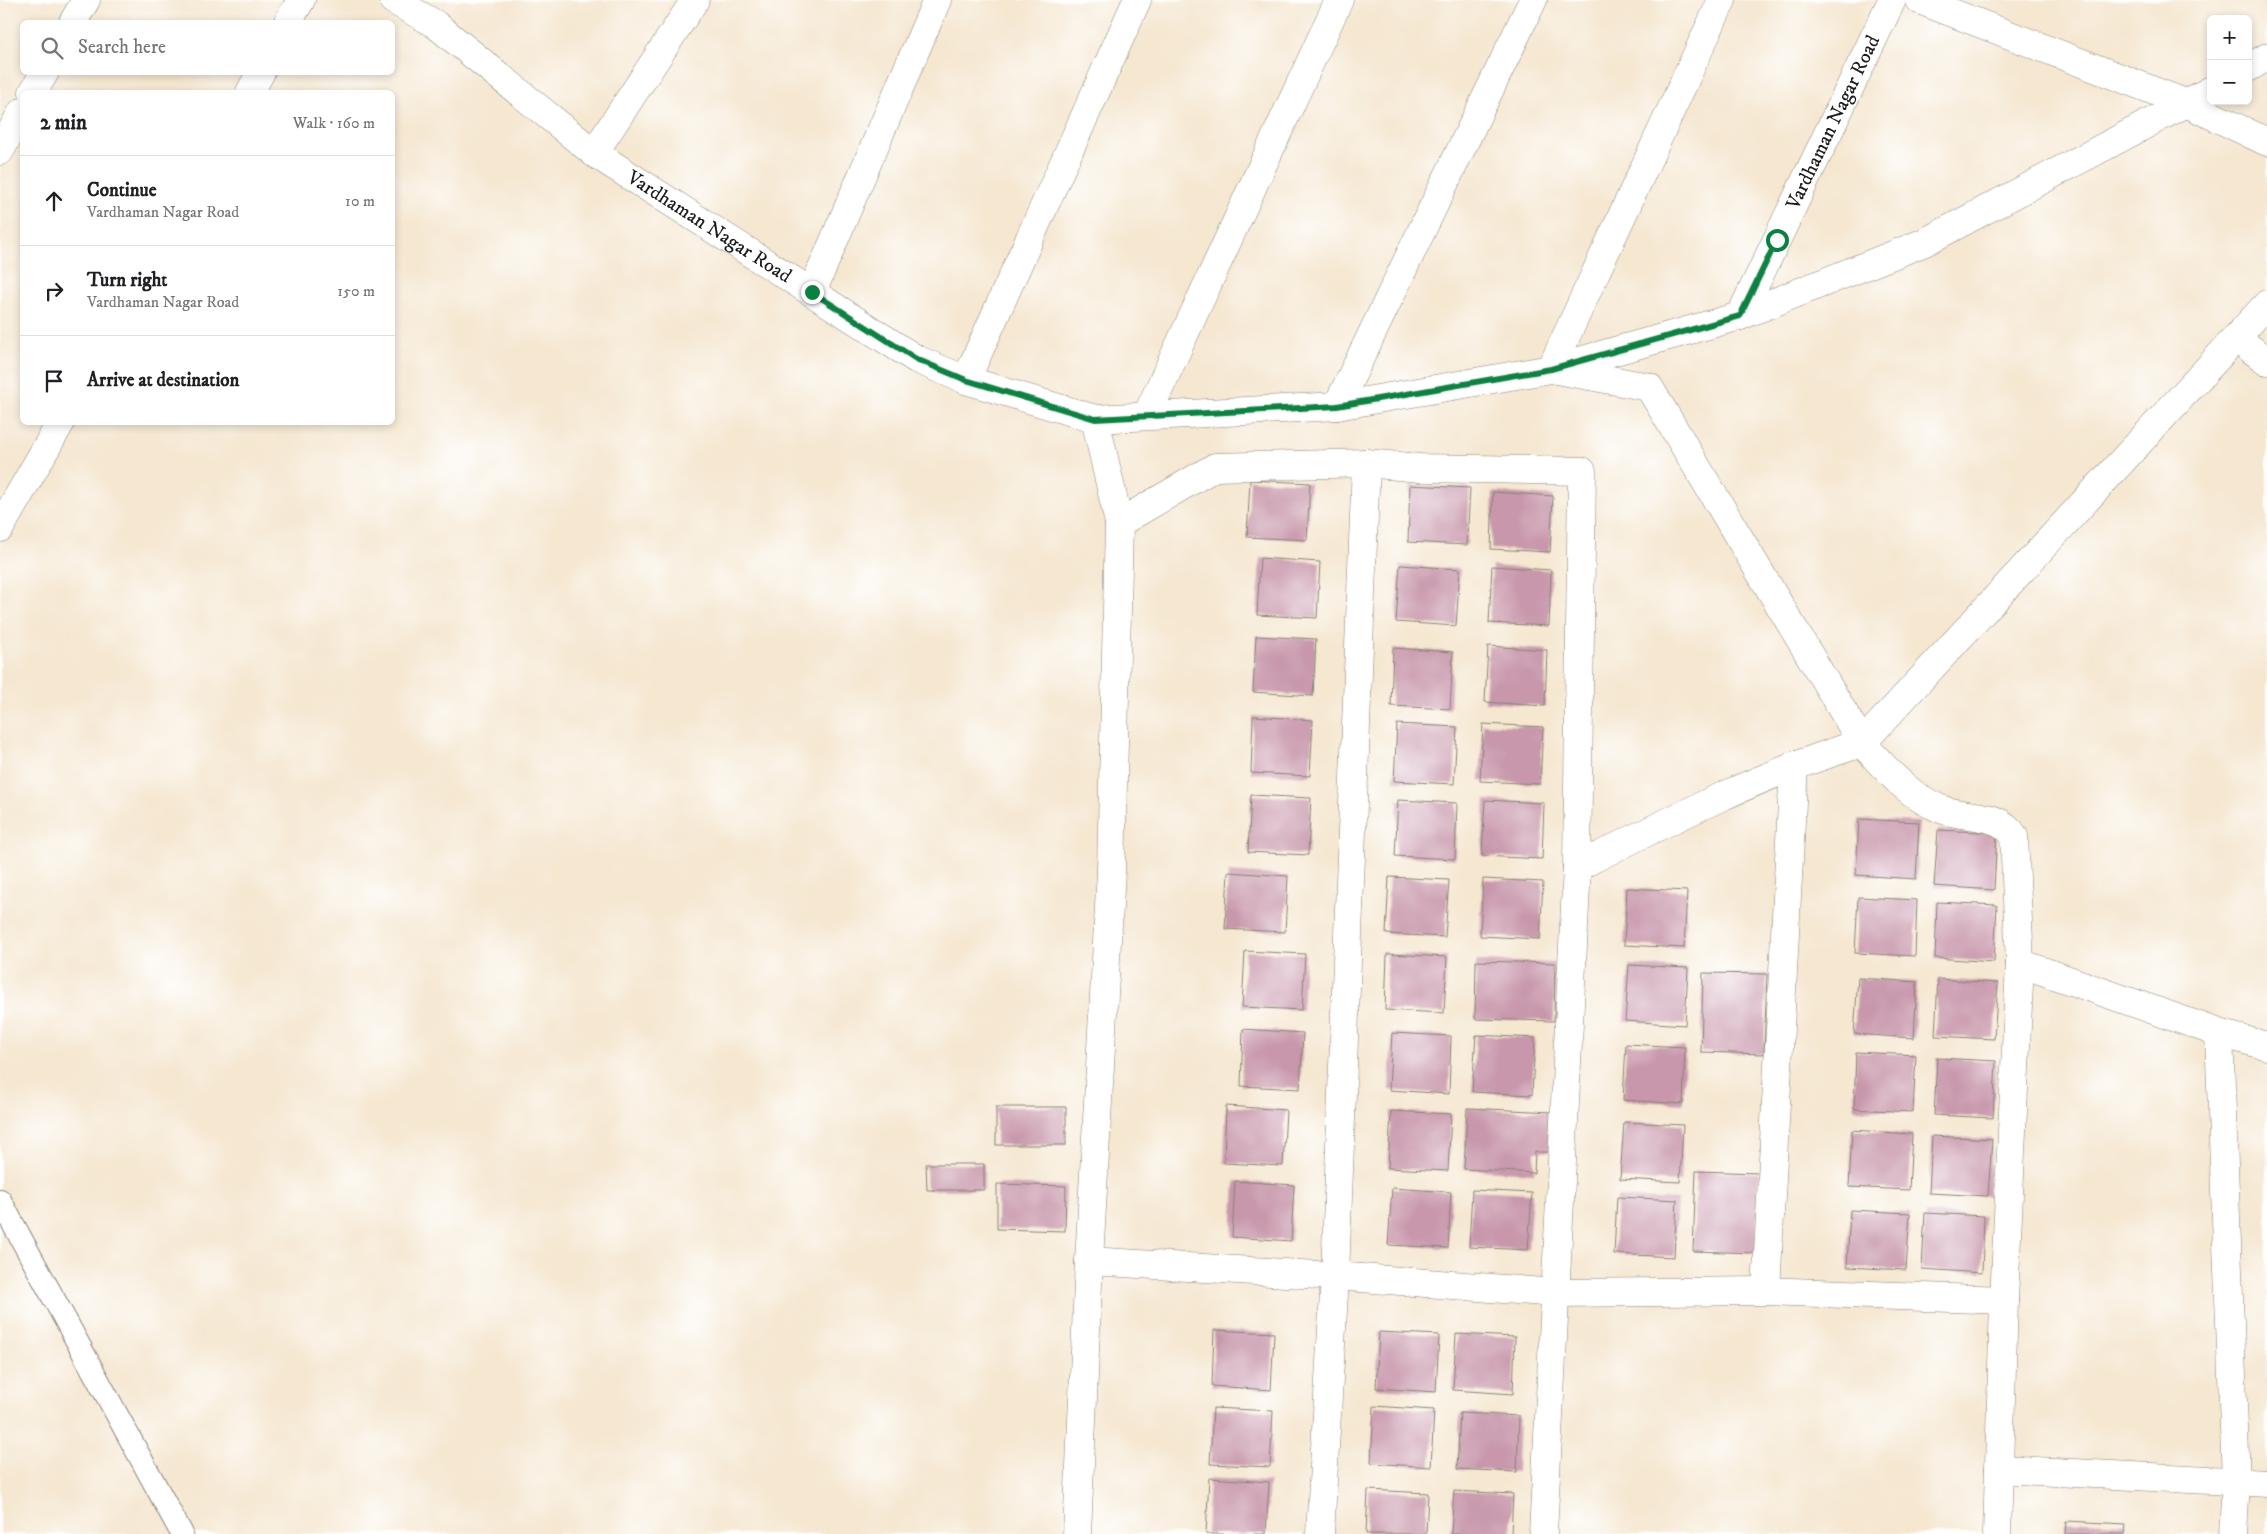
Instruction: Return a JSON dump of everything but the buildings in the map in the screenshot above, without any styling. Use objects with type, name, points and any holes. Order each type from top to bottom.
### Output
[{"type":"street","points":[[74,20],[86,0]]},
{"type":"street","points":[[289,20],[301,0]]},
{"type":"street","name":"Vardhaman Nagar Road","points":[[393,0],[436,24],[594,153],[916,359],[966,380],[1095,419],[1337,406],[1551,369],[1740,316],[1892,0]]},
{"type":"street","points":[[594,153],[695,0]]},
{"type":"street","points":[[812,292],[936,0]]},
{"type":"street","points":[[966,380],[1137,0]]},
{"type":"street","points":[[1147,415],[1339,0]]},
{"type":"street","points":[[1337,406],[1534,0]]},
{"type":"street","points":[[1722,0],[1551,369],[1649,388],[1862,743],[1902,786],[1918,797],[1942,810],[1997,821],[2010,829],[2014,836],[2020,963],[2004,1300],[1997,1534]]},
{"type":"street","points":[[1919,0],[2188,104],[2267,142]]},
{"type":"street","points":[[2252,66],[2267,57]]},
{"type":"street","points":[[35,90],[43,75]]},
{"type":"street","points":[[251,90],[259,75]]},
{"type":"street","points":[[1740,316],[1926,242],[2207,92]]},
{"type":"street","points":[[1577,867],[1634,838],[1794,765],[1862,743],[2267,304]]},
{"type":"street","points":[[2236,338],[2267,361]]},
{"type":"street","points":[[1077,1534],[1089,1261],[1111,871],[1118,523],[1095,419]]},
{"type":"street","points":[[0,528],[59,425]]},
{"type":"street","points":[[1118,523],[1215,467],[1366,463],[1420,468],[1582,471],[1577,867],[1543,1534]]},
{"type":"street","points":[[1320,1534],[1335,1276],[1366,463]]},
{"type":"street","points":[[1766,1291],[1794,765]]},
{"type":"street","points":[[2020,963],[2219,1033],[2267,1046]]},
{"type":"street","points":[[2219,1033],[2236,1481],[2233,1534]]},
{"type":"street","points":[[1089,1261],[1335,1276],[1556,1293],[1766,1291],[2004,1300]]},
{"type":"street","points":[[1999,1469],[2267,1483]]},
{"type":"lane","points":[[0,1200],[182,1534]]},
{"type":"route","points":[[812,292],[916,359],[966,380],[1095,419],[1337,406],[1551,369],[1740,316],[1777,240]]}]
